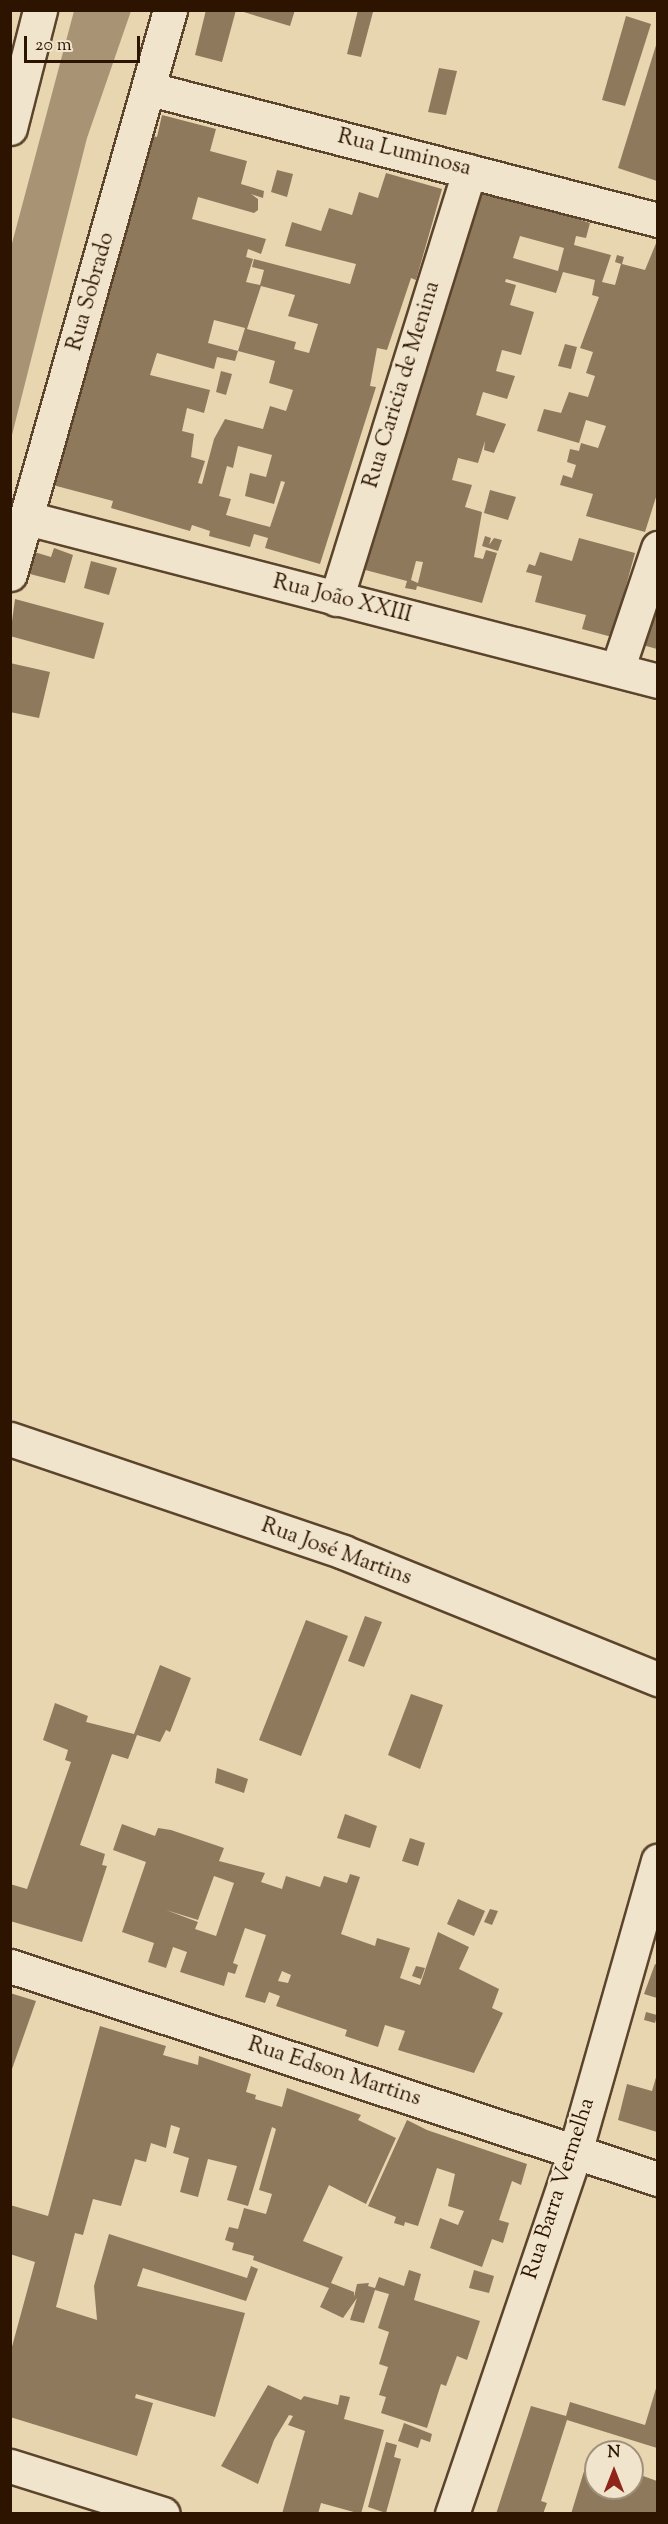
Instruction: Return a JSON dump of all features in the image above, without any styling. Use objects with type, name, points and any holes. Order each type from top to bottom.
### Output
[{"type":"street","points":[[10,128],[40,10]]},
{"type":"street","name":"Rua Sobrado","points":[[10,574],[150,89],[170,10]]},
{"type":"street","name":"Rua Luminosa","points":[[150,89],[657,220]]},
{"type":"street","name":"Rua Caricia de Menina","points":[[336,599],[469,171]]},
{"type":"street","name":"Rua João XXIII","points":[[27,518],[657,681]]},
{"type":"street","points":[[617,670],[657,548]]},
{"type":"street","name":"Rua José Martins","points":[[10,1439],[343,1552],[657,1679]]},
{"type":"street","name":"Rua Barra Vermelha","points":[[452,2514],[575,2152],[657,1861]]},
{"type":"street","name":"Rua Edson Martins","points":[[10,1966],[657,2179]]},
{"type":"street","points":[[10,2466],[163,2514]]},
{"type":"shaded area","points":[[74,11],[131,11],[87,138],[11,439],[11,247]]},
{"type":"building","points":[[206,10],[236,10],[222,62],[195,55]]},
{"type":"building","points":[[237,10],[295,10],[290,26]]},
{"type":"building","points":[[358,10],[373,12],[361,57],[347,54]]},
{"type":"building","points":[[626,16],[651,24],[625,106],[602,100]]},
{"type":"building","points":[[657,42],[657,181],[618,168]]},
{"type":"building","points":[[439,68],[457,71],[446,115],[428,112]]},
{"type":"building","points":[[162,115],[216,129],[210,151],[247,161],[241,184],[264,191],[263,198],[251,194],[258,199],[258,210],[254,213],[198,197],[192,219],[266,239],[261,254],[248,249],[246,257],[253,259],[246,282],[260,285],[264,270],[252,267],[254,259],[350,284],[356,264],[285,246],[292,222],[321,231],[329,208],[352,215],[359,192],[378,198],[386,173],[442,189],[416,280],[411,278],[387,350],[377,348],[370,386],[376,387],[320,564],[265,548],[268,538],[254,534],[250,547],[209,536],[210,531],[192,525],[190,531],[111,508],[113,501],[49,484],[143,133],[157,137]],"holes":[[[261,286],[295,295],[288,316],[318,324],[309,353],[294,349],[296,342],[247,329]],[[214,320],[245,328],[238,351],[208,343]],[[238,351],[275,361],[269,383],[293,390],[286,411],[270,406],[263,429],[225,419],[214,439],[202,484],[198,483],[205,461],[191,457],[194,434],[182,431],[187,408],[204,413],[210,390],[150,375],[157,353],[214,369],[217,357],[235,361]],[[238,446],[272,455],[266,477],[250,473],[245,496],[274,504],[281,481],[285,482],[270,527],[226,515],[231,499],[219,496],[227,466],[233,468]]]},
{"type":"building","points":[[277,170],[293,174],[287,197],[271,192]]},
{"type":"building","points":[[473,182],[584,213],[581,220],[590,223],[586,238],[576,236],[574,245],[611,255],[602,282],[615,285],[621,264],[615,262],[617,255],[624,257],[622,264],[645,270],[657,241],[657,494],[645,532],[586,516],[593,494],[560,485],[563,475],[572,478],[576,465],[567,462],[570,449],[579,451],[581,443],[598,448],[606,426],[586,420],[579,443],[537,431],[544,409],[561,413],[569,392],[588,397],[595,376],[586,373],[593,352],[580,348],[599,297],[592,295],[595,280],[563,272],[556,293],[506,279],[505,282],[516,285],[510,305],[534,312],[521,355],[502,350],[496,371],[515,376],[507,399],[483,392],[476,415],[506,424],[494,453],[484,450],[485,441],[478,463],[458,458],[452,480],[472,485],[465,507],[482,512],[474,557],[483,559],[486,550],[497,553],[482,603],[417,586],[416,590],[405,588],[407,581],[354,567]],"holes":[[[520,236],[564,248],[558,271],[513,258]],[[416,561],[423,562],[418,583],[411,580]]]},
{"type":"building","points":[[565,344],[577,347],[571,369],[558,366]]},
{"type":"building","points":[[221,371],[232,374],[226,395],[216,392]]},
{"type":"building","points":[[490,490],[516,497],[508,520],[484,513]]},
{"type":"building","points":[[485,536],[491,538],[489,545],[494,538],[502,540],[498,551],[482,546]]},
{"type":"building","points":[[579,538],[635,553],[612,637],[582,629],[586,615],[535,602],[542,576],[526,572],[529,564],[535,566],[540,552],[572,561]]},
{"type":"building","points":[[54,548],[73,555],[65,583],[26,573],[31,551],[51,557]]},
{"type":"building","points":[[91,561],[117,568],[109,595],[84,588]]},
{"type":"building","points":[[657,589],[657,649],[639,644]]},
{"type":"building","points":[[15,599],[104,623],[94,659],[10,636]]},
{"type":"building","points":[[10,663],[50,672],[39,718],[10,712]]},
{"type":"building","points":[[365,1616],[382,1622],[364,1667],[348,1661]]},
{"type":"building","points":[[306,1620],[348,1636],[301,1756],[259,1740]]},
{"type":"building","points":[[160,1665],[191,1678],[170,1732],[166,1730],[160,1742],[137,1735],[128,1759],[112,1754],[80,1845],[105,1854],[102,1865],[107,1866],[82,1942],[10,1921],[10,1884],[27,1889],[71,1762],[65,1760],[68,1750],[43,1740],[55,1703],[88,1716],[86,1722],[134,1734]]},
{"type":"building","points":[[411,1694],[443,1705],[420,1769],[388,1755]]},
{"type":"building","points":[[217,1768],[248,1779],[244,1793],[215,1783]]},
{"type":"building","points":[[345,1814],[377,1826],[370,1848],[337,1838]]},
{"type":"building","points":[[122,1824],[155,1836],[158,1828],[171,1830],[224,1848],[219,1861],[265,1873],[261,1882],[282,1889],[286,1876],[320,1887],[324,1876],[347,1883],[350,1874],[360,1877],[341,1934],[375,1946],[377,1938],[410,1948],[400,1978],[420,1985],[438,1932],[469,1947],[459,1969],[499,1989],[492,2008],[503,2013],[474,2073],[398,2050],[405,2031],[385,2025],[378,2047],[345,2036],[347,2030],[276,2006],[280,1996],[269,1992],[265,2003],[245,1997],[266,1935],[245,1928],[233,1963],[238,1965],[235,1974],[228,1972],[224,1986],[180,1972],[187,1952],[173,1947],[166,1968],[148,1962],[154,1943],[122,1932],[146,1862],[113,1850]],"holes":[[[214,1876],[234,1883],[216,1936],[195,1929],[198,1922],[166,1910],[198,1920]],[[282,1971],[291,1975],[288,1983],[278,1981]]]},
{"type":"building","points":[[410,1838],[425,1843],[418,1866],[402,1861]]},
{"type":"building","points":[[458,1899],[485,1911],[474,1936],[447,1924]]},
{"type":"building","points":[[490,1909],[498,1911],[492,1925],[484,1922]]},
{"type":"building","points":[[655,1964],[657,1965],[657,1998],[644,1994]]},
{"type":"building","points":[[416,1966],[425,1968],[421,1979],[412,1976]]},
{"type":"building","points":[[10,1993],[36,2001],[12,2069],[10,2069]]},
{"type":"building","points":[[646,2012],[657,2015],[655,2023],[644,2020]]},
{"type":"building","points":[[100,2026],[166,2046],[163,2055],[198,2065],[199,2056],[251,2074],[246,2092],[256,2095],[255,2099],[282,2107],[287,2088],[361,2115],[358,2120],[396,2138],[366,2204],[329,2185],[303,2241],[343,2257],[331,2283],[354,2292],[354,2297],[357,2284],[369,2283],[368,2286],[375,2288],[379,2277],[404,2286],[409,2270],[421,2274],[414,2300],[480,2321],[467,2360],[457,2356],[446,2386],[441,2384],[427,2428],[381,2413],[386,2397],[379,2395],[388,2367],[379,2364],[389,2332],[378,2328],[389,2294],[375,2290],[364,2323],[350,2320],[357,2298],[343,2318],[320,2307],[329,2288],[253,2260],[254,2256],[232,2250],[234,2243],[225,2240],[229,2227],[238,2229],[244,2208],[266,2214],[272,2194],[259,2190],[276,2129],[272,2127],[248,2206],[227,2200],[237,2166],[208,2159],[198,2197],[180,2192],[189,2158],[173,2153],[180,2128],[171,2125],[166,2148],[151,2143],[146,2162],[135,2159],[121,2206],[93,2199],[83,2235],[75,2233],[56,2307],[97,2320],[94,2286],[109,2234],[247,2278],[251,2266],[258,2269],[246,2301],[143,2268],[137,2286],[245,2313],[215,2417],[136,2394],[135,2398],[153,2403],[137,2456],[10,2417],[10,2354],[35,2262],[10,2254],[10,2205],[48,2216]]},
{"type":"building","points":[[657,2074],[657,2132],[618,2120],[627,2084],[652,2091]]},
{"type":"building","points":[[407,2120],[427,2130],[527,2164],[521,2185],[512,2181],[499,2220],[509,2223],[503,2243],[492,2239],[482,2267],[430,2248],[440,2218],[458,2225],[464,2211],[448,2206],[455,2174],[437,2168],[418,2226],[405,2222],[404,2226],[394,2223],[396,2217],[368,2206]]},
{"type":"building","points":[[474,2270],[494,2276],[489,2293],[469,2288]]},
{"type":"building","points":[[268,2385],[301,2400],[304,2396],[338,2405],[340,2395],[350,2397],[344,2419],[384,2430],[361,2514],[321,2503],[318,2514],[282,2514],[305,2431],[288,2425],[293,2416],[289,2415],[274,2440],[258,2484],[221,2466]]},
{"type":"building","points":[[657,2385],[657,2448],[644,2444],[644,2440],[631,2440],[567,2420],[541,2501],[547,2503],[543,2514],[496,2514],[531,2406],[566,2416],[570,2402],[645,2425]]},
{"type":"building","points":[[404,2423],[432,2434],[430,2442],[421,2439],[418,2448],[398,2441]]},
{"type":"building","points":[[386,2442],[397,2445],[394,2457],[401,2459],[386,2513],[368,2507]]},
{"type":"building","points":[[584,2471],[584,2500],[644,2500],[644,2476],[657,2481],[657,2514],[571,2514]]}]
